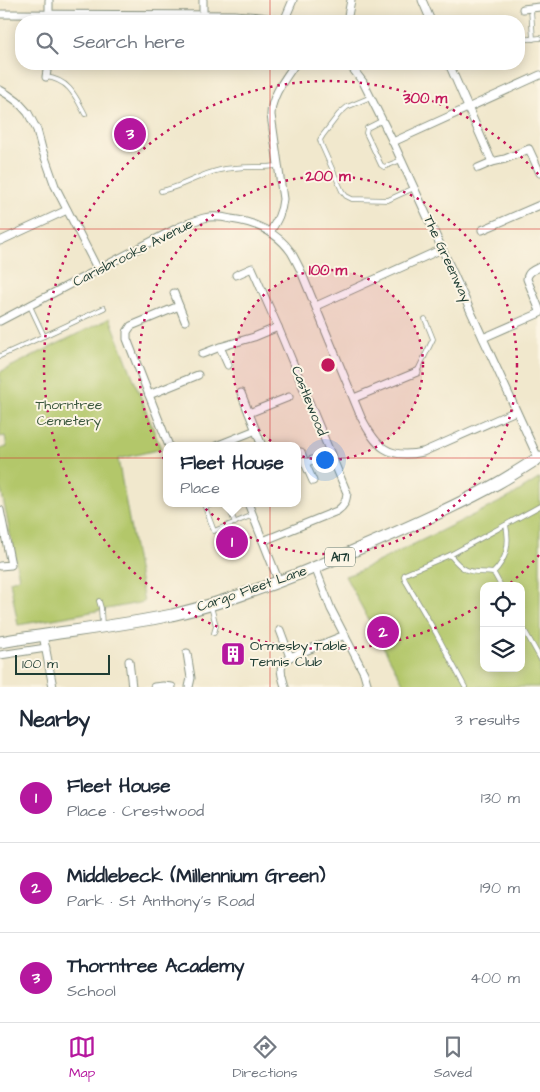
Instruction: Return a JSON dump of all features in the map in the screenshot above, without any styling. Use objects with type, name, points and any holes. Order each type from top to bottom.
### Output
[{"type":"main road","name":"Cargo Fleet Lane","points":[[0,642],[129,624],[210,605],[247,594],[424,520],[498,483],[539,458]]},
{"type":"street","points":[[49,0],[49,14]]},
{"type":"street","points":[[203,0],[203,15],[234,15]]},
{"type":"street","points":[[287,15],[293,0]]},
{"type":"street","points":[[348,15],[351,0]]},
{"type":"street","points":[[422,0],[428,15]]},
{"type":"street","points":[[527,8],[540,7]]},
{"type":"street","points":[[0,14],[52,15]]},
{"type":"street","points":[[46,77],[47,70]]},
{"type":"street","points":[[270,232],[282,210],[283,199],[271,106],[291,70]]},
{"type":"street","name":"The Greenway","points":[[354,70],[363,82],[383,120],[539,458]]},
{"type":"street","points":[[452,70],[492,162]]},
{"type":"street","points":[[393,142],[540,76]]},
{"type":"street","points":[[0,90],[18,102],[28,113],[38,130],[48,167],[67,210],[98,270]]},
{"type":"street","points":[[478,168],[529,149],[540,173]]},
{"type":"street","points":[[482,230],[540,205]]},
{"type":"street","points":[[0,241],[67,210]]},
{"type":"street","name":"Carisbrooke Avenue","points":[[0,321],[179,227],[205,218],[240,220],[256,224],[270,232],[290,251],[300,269],[369,433],[377,444],[388,451],[410,455],[423,452],[516,411]]},
{"type":"street","points":[[316,306],[442,249]]},
{"type":"street","points":[[483,338],[540,312],[527,279],[530,272],[540,266]]},
{"type":"street","name":"Castlewood","points":[[236,275],[252,268],[347,493],[346,501],[337,511],[264,541]]},
{"type":"street","points":[[174,293],[185,321]]},
{"type":"street","points":[[167,442],[127,339],[127,332],[131,326],[179,306]]},
{"type":"street","points":[[202,354],[278,326]]},
{"type":"street","points":[[220,347],[228,366]]},
{"type":"street","points":[[354,398],[416,372]]},
{"type":"street","points":[[149,394],[198,375]]},
{"type":"street","points":[[242,393],[260,442]]},
{"type":"street","points":[[249,413],[289,397]]},
{"type":"street","points":[[226,442],[256,430]]},
{"type":"street","points":[[301,452],[313,481]]},
{"type":"street","points":[[306,463],[330,453]]},
{"type":"street","points":[[250,507],[279,582]]},
{"type":"street","points":[[0,510],[11,566],[0,566]]},
{"type":"street","points":[[315,567],[331,609],[364,673],[368,687]]},
{"type":"street","points":[[280,630],[290,657]]},
{"type":"street","points":[[43,635],[53,687]]},
{"type":"street","points":[[285,687],[281,671],[283,662],[290,657],[345,635]]},
{"type":"street","points":[[0,654],[46,648]]},
{"type":"street","points":[[186,653],[191,678],[189,687]]},
{"type":"street","points":[[129,662],[132,687]]},
{"type":"street","points":[[154,687],[172,687]]},
{"type":"lane","points":[[527,8],[533,39]]},
{"type":"lane","points":[[525,40],[540,38]]},
{"type":"lane","points":[[46,77],[62,81],[68,86],[85,114]]},
{"type":"lane","points":[[371,97],[347,107],[339,114],[320,140],[342,191],[352,199],[388,200],[414,188]]},
{"type":"lane","points":[[383,120],[367,128],[366,132],[381,165],[384,167],[401,160]]},
{"type":"lane","points":[[162,191],[172,189],[218,170],[278,166]]},
{"type":"lane","points":[[30,306],[44,336]]},
{"type":"lane","points":[[0,356],[104,308]]},
{"type":"lane","points":[[416,372],[434,339],[425,319]]},
{"type":"lane","points":[[465,687],[404,576],[450,555],[540,506]]},
{"type":"lane","points":[[205,507],[214,531],[253,515]]},
{"type":"lane","points":[[229,507],[235,523]]},
{"type":"lane","points":[[493,573],[500,565],[508,546],[506,525]]},
{"type":"lane","points":[[450,555],[461,567],[472,572],[493,573]]},
{"type":"lane","points":[[493,573],[499,582]]},
{"type":"lane","points":[[99,601],[102,627]]},
{"type":"lane","points":[[210,605],[216,626],[214,633]]},
{"type":"lane","points":[[523,627],[540,658]]},
{"type":"green space","name":"Thorntree Cemetery","points":[[110,318],[161,449],[118,459],[144,602],[18,625],[10,581],[19,578],[0,484],[0,449],[7,447],[5,436],[0,437],[0,372]]},
{"type":"green space","points":[[540,478],[540,687],[405,687],[345,576],[357,572],[508,498]]},
{"type":"place","name":"Thorntree Academy","points":[[130,134]]},
{"type":"place","name":"Fleet House","points":[[232,542]]},
{"type":"place","name":"Middlebeck (Millennium Green)","points":[[383,632]]},
{"type":"place","name":"Ormesby Table Tennis Club","points":[[233,654]]}]
